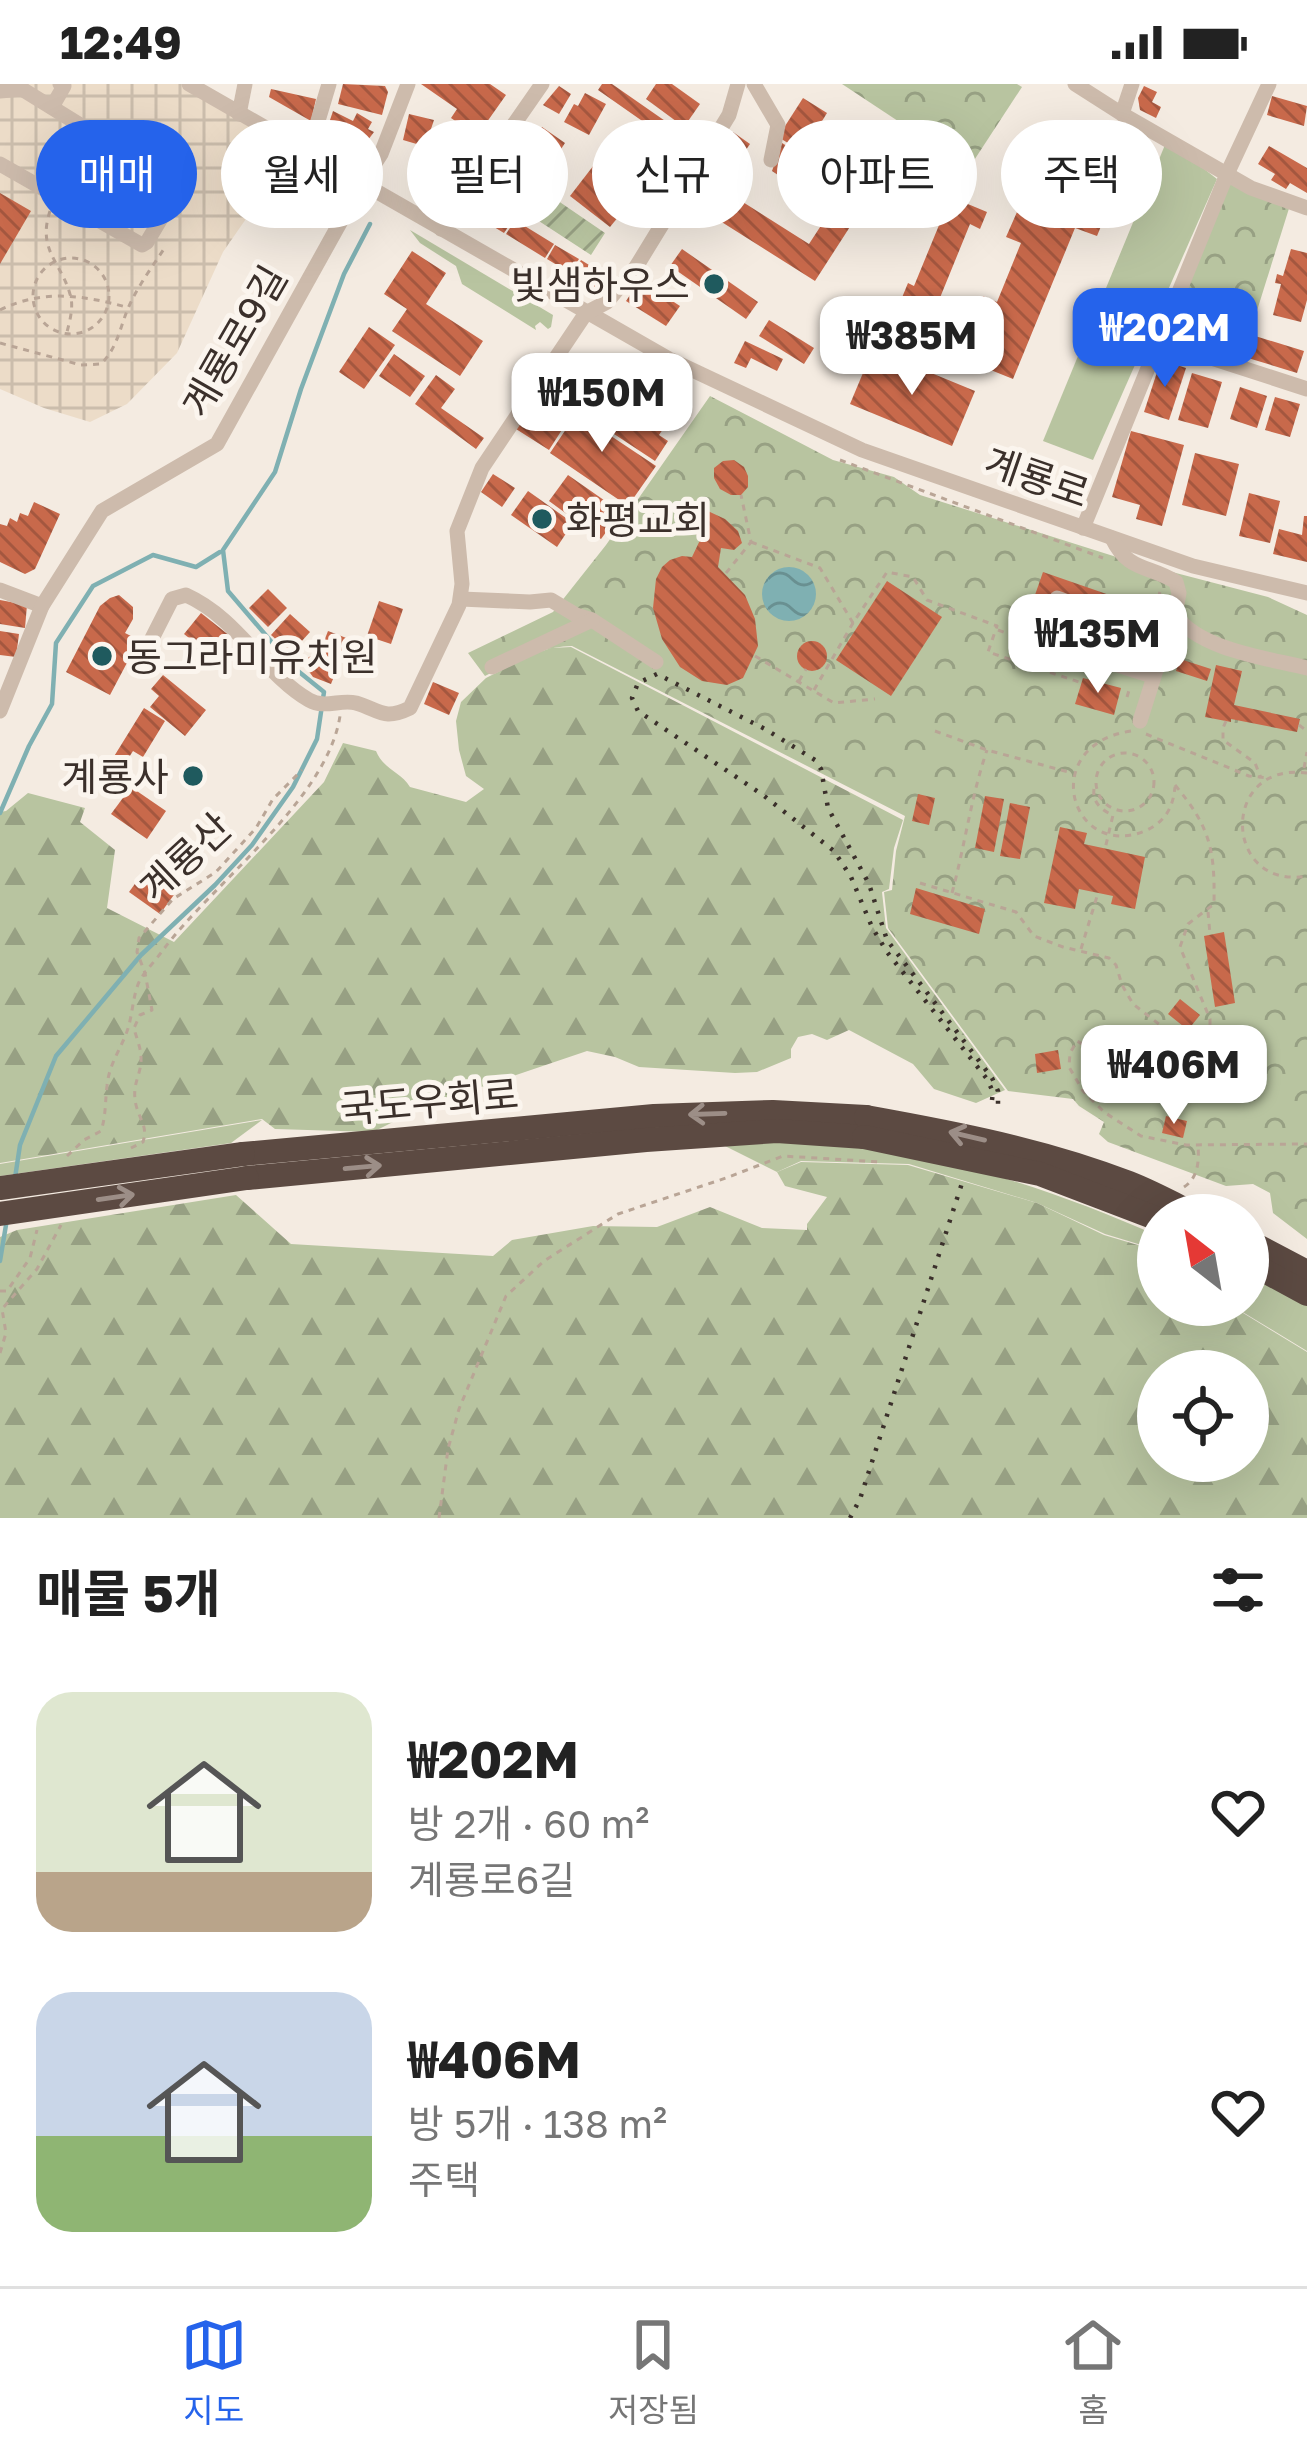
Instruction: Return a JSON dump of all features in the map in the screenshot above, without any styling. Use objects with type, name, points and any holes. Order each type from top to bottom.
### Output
[{"type":"highway","name":"국도우회로","points":[[0,1188],[245,1166],[654,1116],[772,1112],[865,1127]]},
{"type":"highway","points":[[865,1127],[963,1134],[1045,1156],[1153,1194]]},
{"type":"highway","points":[[865,1127],[1040,1174],[1137,1212]]},
{"type":"highway","name":"국도우회로","points":[[0,1214],[245,1166]]},
{"type":"highway","points":[[1269,1252],[1307,1272]]},
{"type":"highway","points":[[1269,1273],[1307,1294]]},
{"type":"street","points":[[52,107],[64,86],[60,84]]},
{"type":"street","name":"계룡로","points":[[189,84],[251,120]]},
{"type":"street","points":[[239,113],[245,84]]},
{"type":"street","points":[[318,120],[329,84]]},
{"type":"street","name":"계룡로9길","points":[[383,149],[408,84]]},
{"type":"street","points":[[441,229],[542,84]]},
{"type":"street","points":[[138,666],[172,599],[186,595],[223,618],[296,690],[331,704],[355,703],[382,715],[410,708],[457,612],[462,584],[457,531],[482,468],[586,313],[607,302],[636,267],[730,116],[738,84]]},
{"type":"street","points":[[754,84],[778,125],[771,160]]},
{"type":"street","points":[[1075,84],[1251,188],[1307,208]]},
{"type":"street","points":[[1122,114],[1132,84]]},
{"type":"street","points":[[1083,528],[1227,174],[1269,84]]},
{"type":"street","points":[[4,88],[22,89],[74,120]]},
{"type":"street","points":[[0,164],[36,185]]},
{"type":"street","name":"계룡로","points":[[383,196],[669,359],[862,450],[1186,563],[1307,593]]},
{"type":"street","points":[[112,228],[142,245],[155,228]]},
{"type":"street","name":"계룡로9길","points":[[0,711],[42,606],[102,511],[217,444],[337,228]]},
{"type":"street","points":[[1159,340],[1307,389]]},
{"type":"street","points":[[1112,538],[1126,560],[1173,579],[1178,586],[1178,620],[1228,648]]},
{"type":"street","points":[[1140,721],[1171,638],[1186,563]]},
{"type":"street","points":[[0,590],[42,606]]},
{"type":"street","points":[[460,598],[551,600],[592,620],[656,662]]},
{"type":"street","points":[[1103,660],[1118,621],[1057,598],[1042,638],[1103,660],[1135,671],[1149,674],[1157,667]]},
{"type":"street","points":[[1177,600],[1164,618],[1139,623],[1171,638],[1307,668]]},
{"type":"street","points":[[492,668],[592,620]]},
{"type":"path","points":[[47,228],[53,262],[71,295],[66,334]]},
{"type":"path","points":[[0,344],[81,365],[101,364],[120,337],[128,308],[166,245]]},
{"type":"path","points":[[80,259],[92,264],[107,284],[108,302],[91,328],[66,334],[37,314],[33,296],[37,278],[53,262],[80,259]]},
{"type":"path","points":[[0,310],[33,296],[71,295],[128,308]]},
{"type":"path","points":[[840,460],[1109,560]]},
{"type":"path","points":[[741,495],[751,542]]},
{"type":"path","points":[[726,573],[751,542]]},
{"type":"path","points":[[751,542],[820,568],[855,625]]},
{"type":"path","points":[[813,691],[886,572],[913,577],[927,600],[997,626],[988,652],[1082,683]]},
{"type":"path","points":[[1150,623],[1164,580]]},
{"type":"path","points":[[996,629],[1030,641]]},
{"type":"path","points":[[755,656],[834,703],[875,698]]},
{"type":"path","points":[[798,682],[806,669]]},
{"type":"path","points":[[1127,698],[1135,671]]},
{"type":"path","points":[[62,1161],[84,1139],[101,1132],[114,1055],[126,1034],[140,981],[178,928],[255,850],[317,774],[337,734],[331,704]]},
{"type":"path","points":[[1226,722],[1223,740],[1255,763],[1261,778]]},
{"type":"path","points":[[1299,725],[1307,731]]},
{"type":"path","points":[[1269,778],[1134,730],[1092,745],[1077,762],[1072,784],[1078,805],[1101,834],[1136,834],[1155,826],[1168,813],[1175,785],[1198,814],[1215,873],[1214,904],[1188,924],[1180,947],[1210,1026],[1227,1036],[1228,1051],[1220,1059],[1205,1062],[1193,1054],[1192,1044],[1146,1036],[1089,1048],[1077,1041],[1069,1067],[1104,1112],[1141,1136],[1186,1145],[1307,1144]]},
{"type":"path","points":[[935,731],[1073,774]]},
{"type":"path","points":[[952,893],[987,750]]},
{"type":"path","points":[[1096,785],[1107,805],[1121,811],[1148,800],[1154,782],[1141,757],[1122,752],[1102,763],[1096,785],[1093,796],[1113,815],[1106,849]]},
{"type":"path","points":[[1307,752],[1305,772],[1286,772],[1255,788],[1241,820],[1242,838],[1262,867],[1277,875],[1307,876]]},
{"type":"path","name":"계룡산","points":[[120,1154],[143,1142],[147,1130],[136,1107],[134,1081],[142,1055],[134,1028],[140,1015],[152,1010],[136,952],[139,938],[173,899],[216,872],[302,770]]},
{"type":"path","points":[[920,884],[1016,912],[1034,936],[1109,958],[1133,1004],[1164,1028],[1166,1040]]},
{"type":"path","points":[[1080,951],[1098,893]]},
{"type":"path","points":[[1208,909],[1210,934]]},
{"type":"path","points":[[1177,1190],[1192,1181],[1200,1143]]},
{"type":"path","points":[[439,1518],[459,1408],[506,1296],[544,1262],[618,1214],[783,1156],[878,1164],[895,1156]]},
{"type":"path","points":[[0,1292],[8,1292],[30,1258],[40,1221]]},
{"type":"path","points":[[0,1353],[6,1333],[2,1309],[37,1269],[63,1221]]},
{"type":"green space","points":[[842,84],[1022,87],[977,156],[977,120],[896,120]]},
{"type":"green space","points":[[1167,140],[1217,179],[1093,460],[1043,441],[1131,228],[1162,228],[1162,152]]},
{"type":"green space","points":[[1227,174],[1291,202],[1239,368],[1159,341]]},
{"type":"green space","points":[[568,208],[605,233],[591,255],[550,228],[568,228]]},
{"type":"green space","points":[[410,230],[553,315],[551,327],[540,322],[536,330],[462,284],[456,266],[420,243]]},
{"type":"green space","points":[[710,396],[833,460],[894,477],[920,495],[1126,560],[1268,597],[1307,615],[1307,1239],[1273,1213],[1270,1193],[1253,1184],[1226,1186],[1108,1142],[1099,1134],[1104,1122],[1073,1099],[1008,1091],[888,928],[884,892],[892,890],[905,816],[572,646],[538,652],[485,676],[468,653],[553,612]]},
{"type":"green space","points":[[571,647],[903,820],[889,889],[882,892],[886,928],[1005,1090],[976,1103],[934,1089],[913,1064],[849,1030],[827,1040],[812,1034],[798,1037],[791,1058],[757,1072],[639,1067],[587,1051],[425,1106],[373,1132],[275,1129],[262,1119],[0,1163],[0,812],[28,793],[85,808],[80,822],[115,850],[107,908],[174,942],[324,782],[343,743],[376,751],[410,787],[466,802],[484,789],[466,776],[459,750],[456,721],[461,702],[486,678],[531,655]]},
{"type":"green space","points":[[262,1120],[231,1143],[0,1176],[0,1164]]},
{"type":"green space","points":[[784,1138],[944,1162],[1068,1199],[1137,1227],[1137,1244],[1037,1203],[909,1164],[801,1161],[777,1172],[715,1141]]},
{"type":"green space","points":[[801,1162],[908,1165],[1037,1203],[1104,1235],[1137,1245],[1137,1326],[1264,1326],[1307,1352],[1307,1518],[0,1518],[0,1237],[17,1230],[236,1195],[291,1244],[493,1256],[512,1240],[593,1226],[657,1227],[710,1207],[762,1228],[807,1230],[827,1197],[785,1186],[777,1172]]},
{"type":"green space","points":[[1269,1285],[1307,1304],[1307,1351],[1266,1326]]},
{"type":"shaded area","points":[[0,84],[189,84],[250,120],[221,120],[221,228],[240,228],[223,252],[177,353],[127,404],[90,422],[0,389]]},
{"type":"water","points":[[789,567],[808,575],[816,594],[808,613],[789,621],[770,613],[762,594],[770,575]]},
{"type":"building","points":[[343,84],[385,86],[388,92],[382,115],[338,104]]},
{"type":"building","points":[[421,84],[490,84],[506,95],[488,120],[454,120],[457,109]]},
{"type":"building","points":[[602,84],[612,84],[664,120],[641,120],[598,90]]},
{"type":"building","points":[[656,84],[672,84],[700,104],[689,120],[674,120],[646,99]]},
{"type":"building","points":[[559,86],[571,94],[559,114],[543,105]]},
{"type":"building","points":[[1144,86],[1157,92],[1152,102],[1161,107],[1156,118],[1140,110],[1138,98]]},
{"type":"building","points":[[271,89],[316,99],[311,120],[309,120],[269,97]]},
{"type":"building","points":[[585,93],[606,104],[597,120],[592,120],[589,135],[565,120],[574,104],[578,106]]},
{"type":"building","points":[[1272,96],[1307,106],[1304,126],[1267,115]]},
{"type":"building","points":[[803,98],[827,113],[823,120],[789,120]]},
{"type":"building","points":[[333,111],[351,120],[330,120]]},
{"type":"building","points":[[1269,146],[1307,168],[1307,193],[1290,183],[1286,189],[1271,180],[1275,174],[1258,164]]},
{"type":"building","points":[[592,167],[592,213],[570,196]]},
{"type":"building","points":[[0,193],[31,211],[0,264]]},
{"type":"building","points":[[753,208],[777,228],[809,244],[819,228],[849,228],[815,281],[731,228],[753,228]]},
{"type":"building","points":[[977,208],[987,212],[977,228]]},
{"type":"building","points":[[510,228],[528,228],[554,244],[545,258],[506,234]]},
{"type":"building","points":[[938,228],[968,228],[935,310],[972,325],[983,296],[997,302],[1021,243],[1006,237],[1010,228],[1075,228],[1013,379],[889,329],[908,283],[914,286]]},
{"type":"building","points":[[1075,228],[1100,228],[1097,236]]},
{"type":"building","points":[[555,245],[579,259],[570,273],[547,259]]},
{"type":"building","name":"빛샘하우스","points":[[682,249],[758,302],[746,319],[670,266]]},
{"type":"building","points":[[1291,249],[1307,253],[1307,300],[1301,322],[1273,315],[1281,284],[1275,283],[1277,274],[1283,276]]},
{"type":"building","points":[[412,251],[446,273],[426,304],[483,341],[460,376],[392,331],[407,309],[384,294]]},
{"type":"building","points":[[581,260],[607,276],[598,290],[572,274]]},
{"type":"building","points":[[640,280],[680,306],[666,326],[626,301]]},
{"type":"building","points":[[769,320],[814,348],[804,364],[759,336]]},
{"type":"building","points":[[369,327],[395,345],[364,389],[339,372]]},
{"type":"building","points":[[1255,336],[1304,351],[1297,373],[1248,358]]},
{"type":"building","points":[[745,341],[783,359],[777,371],[751,358],[746,368],[734,363]]},
{"type":"building","points":[[873,349],[975,391],[952,446],[850,404]]},
{"type":"building","points":[[394,354],[425,376],[410,397],[379,376]]},
{"type":"building","points":[[1161,360],[1186,368],[1169,420],[1144,412]]},
{"type":"building","points":[[1192,373],[1222,382],[1208,428],[1178,420]]},
{"type":"building","points":[[436,375],[455,389],[441,408],[484,438],[476,449],[415,404]]},
{"type":"building","points":[[661,385],[683,399],[659,435],[668,441],[655,461],[614,434],[628,414],[637,420]]},
{"type":"building","points":[[1240,387],[1267,396],[1257,428],[1230,419]]},
{"type":"building","points":[[1275,397],[1300,404],[1290,437],[1265,430]]},
{"type":"building","points":[[559,398],[576,408],[549,450],[516,429],[524,416],[537,424]]},
{"type":"building","points":[[587,398],[610,413],[599,428],[656,466],[628,506],[550,453]]},
{"type":"building","points":[[1131,431],[1184,445],[1162,526],[1136,519],[1140,505],[1112,497]]},
{"type":"building","points":[[1195,453],[1239,464],[1226,516],[1182,505]]},
{"type":"building","points":[[734,460],[748,476],[748,487],[741,495],[720,489],[714,478],[714,468]]},
{"type":"building","points":[[493,474],[515,488],[502,507],[481,492]]},
{"type":"building","points":[[568,475],[621,512],[601,539],[549,501]]},
{"type":"building","name":"화평교회","points":[[528,491],[573,523],[557,547],[511,515]]},
{"type":"building","points":[[1249,493],[1280,501],[1270,543],[1239,536]]},
{"type":"building","points":[[34,502],[60,514],[35,569],[25,574],[0,562],[0,524],[7,526],[10,518],[17,522],[20,513],[28,516]]},
{"type":"building","points":[[695,505],[725,519],[738,531],[742,543],[734,550],[721,548],[718,567],[745,595],[755,619],[758,646],[743,678],[727,685],[702,681],[680,667],[662,639],[653,608],[662,567],[682,556],[692,557],[701,538],[679,515],[679,509]]},
{"type":"building","points":[[1304,516],[1307,562],[1273,554],[1279,529],[1302,535]]},
{"type":"building","points":[[1043,572],[1144,607],[1122,673],[1020,638]]},
{"type":"building","points":[[887,581],[942,617],[891,696],[836,660]]},
{"type":"building","points":[[268,589],[287,608],[268,627],[249,608]]},
{"type":"building","name":"동그라미유치원","points":[[119,595],[133,607],[125,633],[139,640],[110,695],[66,672],[100,606]]},
{"type":"building","points":[[0,600],[27,605],[25,628],[0,624]]},
{"type":"building","points":[[379,601],[403,609],[391,644],[367,636]]},
{"type":"building","points":[[201,613],[230,636],[213,657],[184,634]]},
{"type":"building","points":[[290,614],[310,632],[291,653],[271,635]]},
{"type":"building","points":[[0,631],[19,634],[16,657],[0,655]]},
{"type":"building","points":[[328,631],[349,639],[331,684],[313,677],[302,662],[321,649]]},
{"type":"building","points":[[812,641],[827,656],[812,671],[797,656]]},
{"type":"building","points":[[1180,659],[1211,669],[1207,681],[1176,671]]},
{"type":"building","points":[[1216,665],[1242,671],[1234,705],[1300,719],[1297,732],[1205,717]]},
{"type":"building","points":[[163,675],[206,710],[185,736],[150,707],[159,696],[151,689]]},
{"type":"building","points":[[1083,678],[1121,688],[1114,715],[1075,704]]},
{"type":"building","points":[[433,682],[459,693],[449,715],[424,704]]},
{"type":"building","points":[[144,708],[165,721],[143,757],[133,751],[124,765],[113,758]]},
{"type":"building","points":[[131,787],[166,811],[147,839],[111,814]]},
{"type":"building","points":[[918,794],[935,798],[929,825],[912,821]]},
{"type":"building","points":[[985,796],[1004,799],[994,852],[975,848]]},
{"type":"building","points":[[1010,803],[1030,807],[1020,859],[1000,856]]},
{"type":"building","points":[[1060,827],[1087,833],[1084,844],[1145,857],[1135,909],[1111,904],[1113,896],[1079,889],[1075,909],[1044,903]]},
{"type":"building","points":[[145,870],[176,892],[160,914],[129,892]]},
{"type":"building","points":[[916,888],[985,909],[979,934],[910,914]]},
{"type":"building","points":[[1224,932],[1235,1003],[1215,1007],[1204,936]]},
{"type":"building","points":[[1180,999],[1200,1015],[1188,1030],[1168,1014]]},
{"type":"building","points":[[1058,1050],[1061,1069],[1037,1073],[1035,1054]]},
{"type":"building","points":[[1166,1116],[1187,1121],[1183,1138],[1162,1133]]},
{"type":"waterway","points":[[15,1178],[20,1145],[56,1056],[141,955],[252,845],[293,787],[317,739],[324,692],[293,667],[228,591],[223,550],[275,472],[344,274],[368,228]]},
{"type":"waterway","points":[[0,813],[52,704],[56,643],[93,586],[153,555],[196,567],[220,552]]},
{"type":"waterway","points":[[0,1261],[7,1219]]},
{"type":"railway","points":[[992,1100],[987,1079],[887,952],[834,851],[763,795],[638,711],[632,698],[638,683],[657,674],[815,760],[828,808],[869,884],[887,940],[992,1078],[998,1104]]},
{"type":"railway","points":[[850,1518],[963,1180]]},
{"type":"place","name":"빛샘하우스","points":[[714,284]]},
{"type":"place","name":"화평교회","points":[[542,519]]},
{"type":"place","name":"동그라미유치원","points":[[102,656]]},
{"type":"place","name":"계룡사","points":[[193,776]]}]
